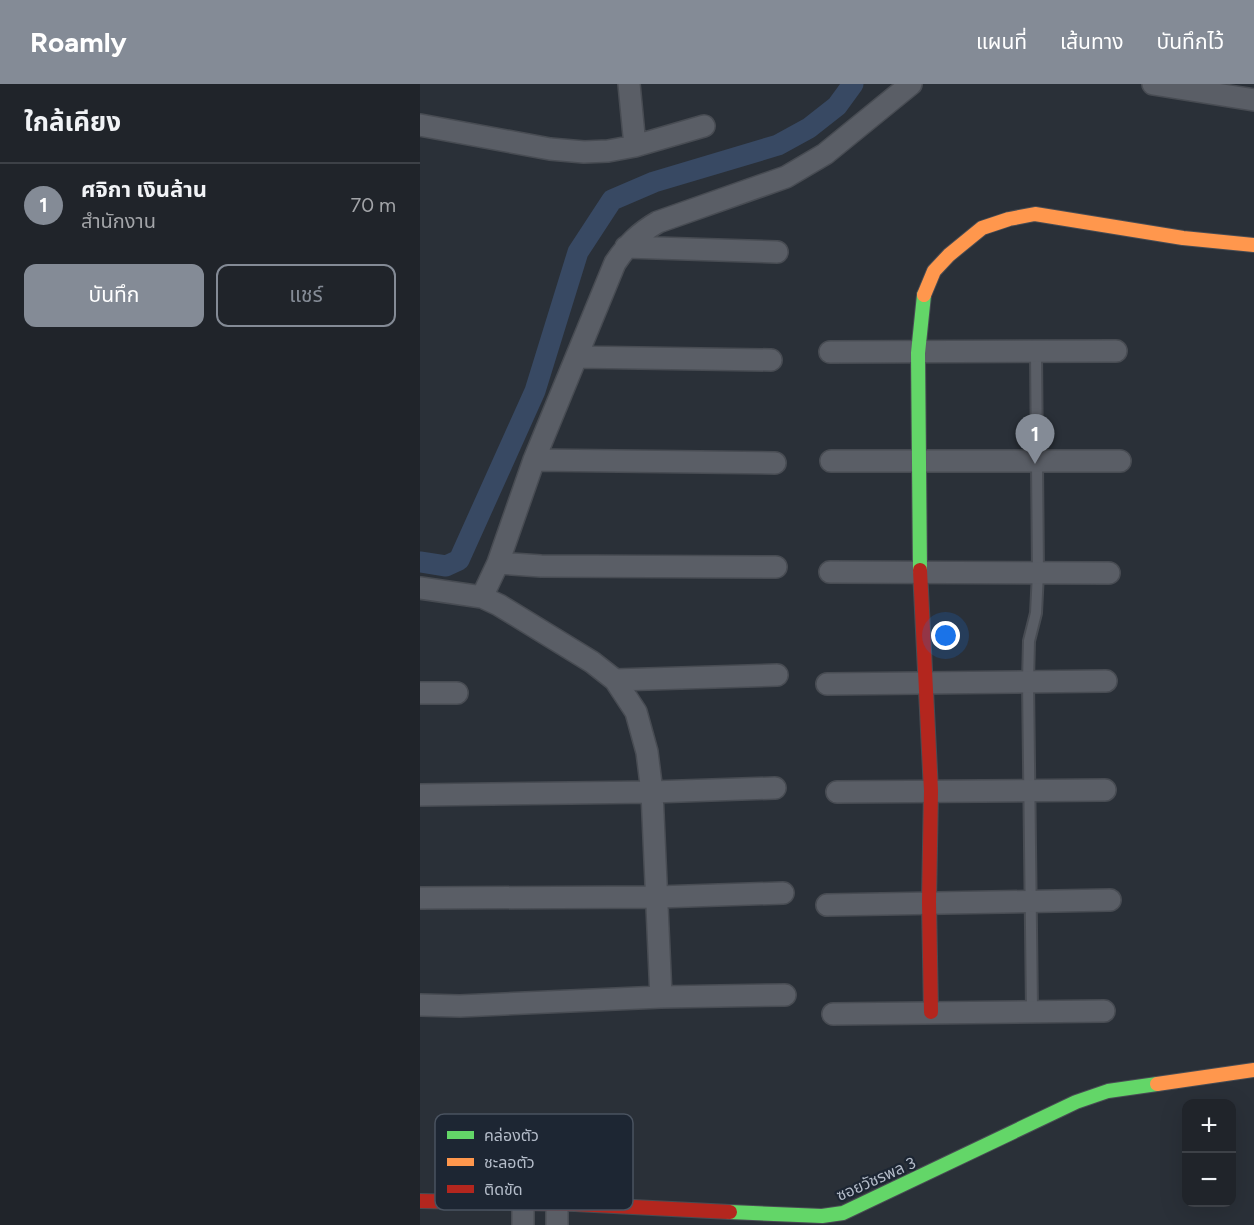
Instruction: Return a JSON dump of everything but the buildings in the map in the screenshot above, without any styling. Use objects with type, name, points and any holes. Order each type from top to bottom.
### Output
[{"type":"street","points":[[629,84],[635,146]]},
{"type":"street","points":[[482,597],[498,563],[534,460],[615,263],[626,247],[639,234],[657,222],[786,177],[825,154],[912,84]]},
{"type":"street","points":[[1152,84],[1254,100]]},
{"type":"street","points":[[420,125],[550,149],[573,151],[609,151],[704,126]]},
{"type":"street","points":[[931,1012],[929,902],[931,791],[920,573],[918,352],[924,291],[934,271],[949,255],[982,228],[1009,219],[1035,214],[1183,238],[1254,245]]},
{"type":"street","points":[[626,247],[777,252]]},
{"type":"street","points":[[830,352],[1116,351]]},
{"type":"street","points":[[577,357],[771,360]]},
{"type":"street","points":[[534,460],[775,463]]},
{"type":"street","points":[[831,462],[1120,461]]},
{"type":"street","points":[[498,563],[541,566],[776,567]]},
{"type":"street","points":[[830,572],[1109,573]]},
{"type":"street","points":[[420,588],[482,597],[499,605],[592,662],[615,680],[636,712],[647,752],[652,792],[661,997]]},
{"type":"street","points":[[615,680],[777,675]]},
{"type":"street","points":[[827,684],[1106,681]]},
{"type":"street","points":[[420,693],[457,693]]},
{"type":"street","points":[[420,795],[775,788]]},
{"type":"street","points":[[837,792],[1105,790]]},
{"type":"street","points":[[420,898],[658,897],[783,893]]},
{"type":"street","points":[[827,905],[1110,900]]},
{"type":"street","points":[[420,1005],[460,1006],[661,997],[785,995]]},
{"type":"street","points":[[833,1014],[1104,1011]]},
{"type":"street","name":"ซอยวัชรพล 3","points":[[633,1207],[822,1216],[843,1213],[1076,1102],[1108,1091],[1254,1070]]},
{"type":"street","name":"ซอยวัชรพล 3","points":[[420,1201],[435,1201]]},
{"type":"lane","points":[[1032,1011],[1028,681],[1029,641],[1036,613],[1038,573],[1036,352]]},
{"type":"waterway","points":[[420,562],[446,566],[459,560],[535,391],[578,252],[612,200],[654,182],[778,145],[809,128],[837,106],[853,84]]},
{"type":"traffic: fast","points":[[920,570],[918,353],[924,295]]},
{"type":"traffic: fast","points":[[730,1212],[822,1216],[843,1213],[1076,1102],[1108,1091],[1157,1084]]},
{"type":"traffic: slow","points":[[924,295],[934,271],[949,255],[982,228],[1009,219],[1035,214],[1183,238],[1254,245]]},
{"type":"traffic: slow","points":[[1157,1084],[1254,1070]]},
{"type":"traffic: jam","points":[[920,570],[931,791],[929,902],[931,1012]]},
{"type":"traffic: jam","points":[[420,1201],[435,1201]]},
{"type":"traffic: jam","points":[[633,1207],[730,1212]]},
{"type":"place","name":"ศจิกา เงินล้าน","points":[[1035,464]]}]
